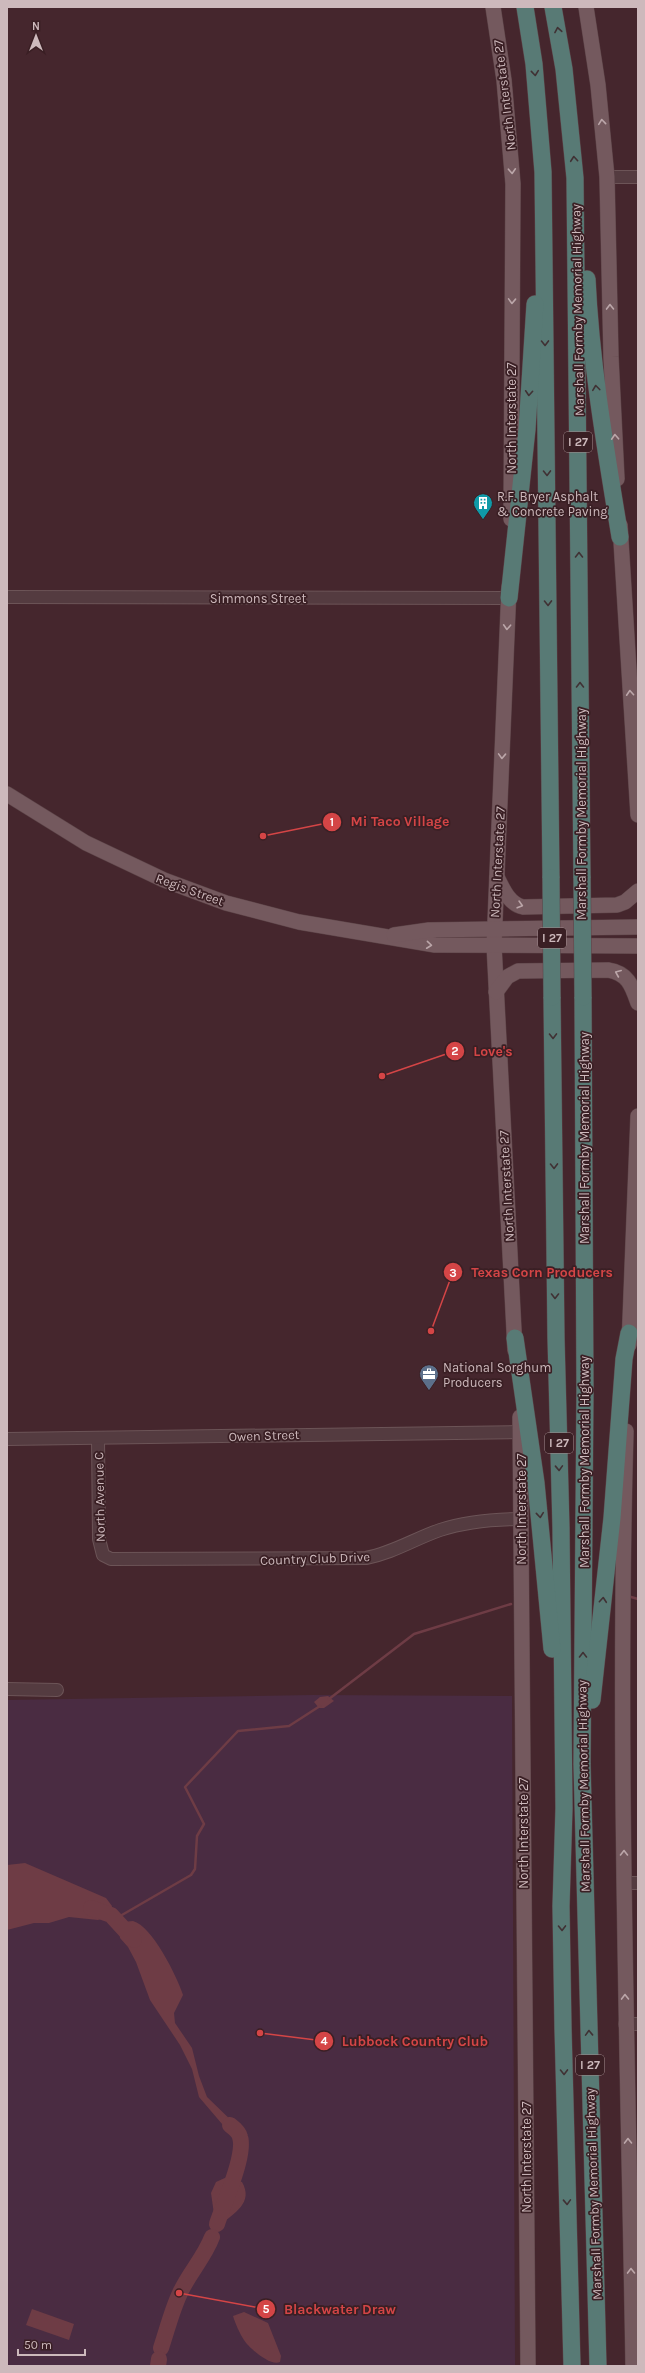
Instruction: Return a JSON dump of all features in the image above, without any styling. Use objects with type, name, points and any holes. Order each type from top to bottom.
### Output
[{"type":"highway","name":"Marshall Formby Memorial Highway","points":[[525,7],[534,64],[543,172],[556,1338],[562,1621],[564,1808],[562,1889],[572,2366]]},
{"type":"highway","name":"Marshall Formby Memorial Highway","points":[[553,7],[564,70],[575,178],[583,997],[585,1407],[582,1764],[598,2366]]},
{"type":"highway","points":[[508,598],[526,429],[543,172]]},
{"type":"highway","points":[[575,178],[585,246],[591,340],[600,416],[620,537]]},
{"type":"highway","points":[[582,1764],[590,1724],[612,1518],[624,1359],[629,1333]]},
{"type":"highway","points":[[515,1338],[536,1483],[548,1586],[552,1658],[556,1856],[562,1889]]},
{"type":"highway","points":[[594,2204],[607,2366]]},
{"type":"highway","points":[[561,2366],[570,2302]]},
{"type":"main road","name":"North Interstate 27","points":[[493,7],[504,80],[513,184],[511,531],[494,946],[521,1432],[528,2366]]},
{"type":"main road","points":[[586,7],[598,85],[607,177],[611,357],[620,537],[638,815]]},
{"type":"main road","name":"Regis Street","points":[[7,794],[90,846],[131,866],[196,893],[298,922],[391,936],[435,945],[638,946]]},
{"type":"main road","points":[[496,876],[507,896],[514,903],[523,906],[617,905],[625,902],[638,890]]},
{"type":"main road","name":"Regis Street","points":[[391,936],[405,932],[429,930],[638,927]]},
{"type":"main road","points":[[496,992],[507,977],[518,971],[608,970],[618,971],[627,977],[638,1003]]},
{"type":"main road","points":[[633,2366],[635,2348],[631,1883],[624,1496],[629,1333],[636,1217],[638,1116]]},
{"type":"street","points":[[607,177],[638,177]]},
{"type":"street","name":"Simmons Street","points":[[7,597],[508,598]]},
{"type":"street","name":"Owen Street","points":[[7,1439],[521,1432]]},
{"type":"street","name":"North Avenue C","points":[[98,1438],[99,1539],[103,1555]]},
{"type":"street","name":"Country Club Drive","points":[[103,1555],[111,1559],[126,1561],[366,1558],[394,1551],[439,1530],[456,1525],[478,1520],[522,1519]]},
{"type":"street","points":[[7,1688],[57,1690]]},
{"type":"shaded area","points":[[313,1695],[512,1696],[515,2366],[7,2366],[7,1700]]},
{"type":"shaded area","points":[[328,1696],[334,1701],[324,1708],[319,1708],[314,1702],[320,1697]]},
{"type":"shaded area","points":[[25,1863],[106,1898],[112,1906],[111,1915],[98,1920],[69,1917],[49,1923],[34,1923],[7,1930],[7,1865]]},
{"type":"shaded area","points":[[133,1921],[148,1932],[170,1965],[183,1995],[174,2013],[175,2023],[192,2048],[199,2076],[207,2097],[237,2126],[245,2138],[244,2144],[234,2138],[199,2097],[192,2069],[180,2045],[150,2000],[136,1962],[128,1947],[120,1938],[119,1926],[123,1922]]},
{"type":"shaded area","points":[[227,2177],[242,2182],[246,2196],[241,2207],[220,2225],[215,2221],[211,2193],[216,2182]]},
{"type":"shaded area","points":[[32,2309],[74,2324],[69,2340],[26,2325]]},
{"type":"shaded area","points":[[244,2312],[268,2323],[281,2356],[280,2362],[271,2362],[260,2356],[250,2348],[244,2340],[233,2316]]},
{"type":"waterway","points":[[631,1597],[638,1599]]},
{"type":"waterway","points":[[329,1699],[414,1634],[511,1604]]},
{"type":"waterway","points":[[115,1919],[191,1875],[195,1869],[197,1836],[204,1824],[185,1787],[238,1731],[289,1726],[320,1706]]},
{"type":"waterway","points":[[91,1908],[111,1915],[134,1940]]},
{"type":"waterway","points":[[217,2224],[240,2156],[241,2145],[239,2135],[230,2125]]},
{"type":"waterway","points":[[161,2348],[180,2293],[205,2252],[212,2237]]},
{"type":"waterway","points":[[158,2366],[159,2359]]},
{"type":"place","name":"R.F. Bryer Asphalt & Concrete Paving","points":[[483,520]]},
{"type":"place","name":"Mi Taco Village","points":[[263,836]]},
{"type":"place","name":"Love's","points":[[382,1076]]},
{"type":"place","name":"Texas Corn Producers","points":[[431,1331]]},
{"type":"place","name":"National Sorghum Producers","points":[[429,1391]]},
{"type":"place","name":"Lubbock Country Club","points":[[260,2033]]},
{"type":"place","name":"Blackwater Draw","points":[[179,2293]]}]
